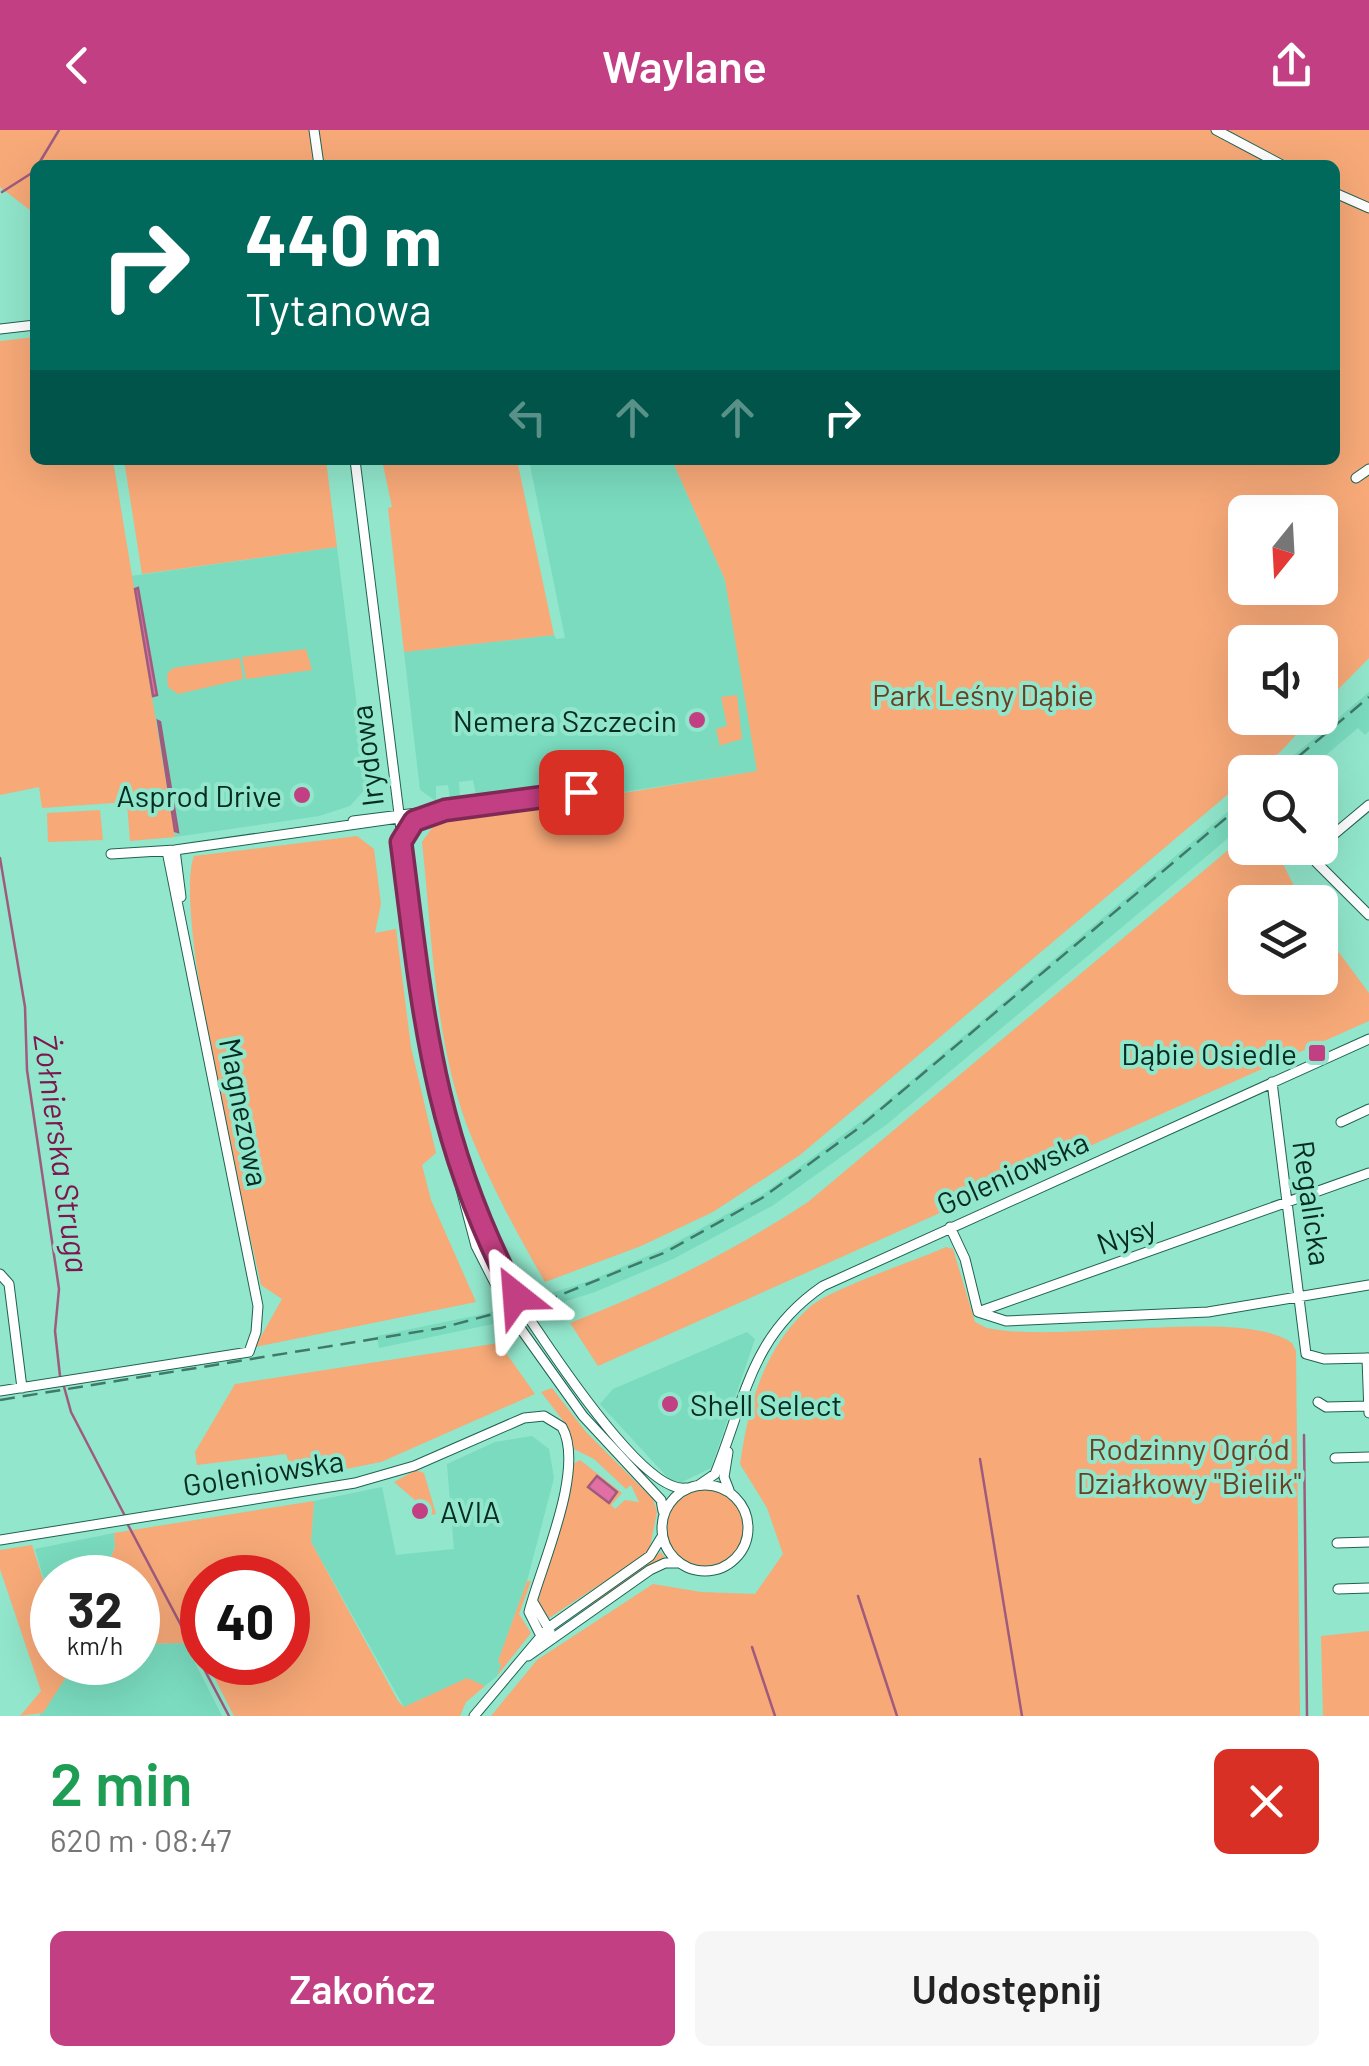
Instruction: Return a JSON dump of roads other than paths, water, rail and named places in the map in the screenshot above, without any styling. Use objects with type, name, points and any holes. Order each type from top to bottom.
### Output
[{"type":"street","points":[[314,130],[318,160]]},
{"type":"street","points":[[1216,130],[1273,160]]},
{"type":"street","points":[[1340,195],[1369,208]]},
{"type":"street","points":[[0,329],[30,326]]},
{"type":"street","name":"Irydowa","points":[[356,465],[430,1063],[476,1246],[518,1325],[582,1416],[661,1500],[662,1519]]},
{"type":"street","points":[[1356,478],[1369,469]]},
{"type":"street","points":[[111,854],[171,850],[581,792]]},
{"type":"street","points":[[1338,829],[1369,805]]},
{"type":"street","points":[[398,816],[423,816],[445,810]]},
{"type":"street","points":[[401,842],[412,823],[423,816]]},
{"type":"street","name":"Magnezowa","points":[[22,1388],[249,1352],[258,1310],[171,850]]},
{"type":"street","points":[[1330,865],[1369,915]]},
{"type":"street","name":"Goleniowska","points":[[694,1486],[715,1474],[758,1354],[796,1307],[833,1280],[1369,1039]]},
{"type":"street","name":"Regalicka","points":[[978,1312],[1019,1322],[1242,1309],[1299,1296],[1272,1082]]},
{"type":"street","points":[[1341,1122],[1369,1109]]},
{"type":"street","name":"Irydowa","points":[[456,1162],[516,1296],[576,1386],[666,1485],[694,1486]]},
{"type":"street","name":"Nysy","points":[[978,1312],[1369,1174]]},
{"type":"street","points":[[950,1227],[965,1260],[978,1312]]},
{"type":"street","points":[[0,1274],[10,1284],[22,1388],[0,1391]]},
{"type":"street","points":[[1318,1402],[1331,1408],[1369,1408],[1368,1358],[1306,1354],[1299,1296],[1369,1285]]},
{"type":"street","name":"Goleniowska","points":[[0,1540],[380,1477],[538,1415],[554,1420],[568,1444],[557,1520],[532,1600],[547,1634]]},
{"type":"street","name":"Goleniowska","points":[[731,1492],[724,1477],[736,1416]]},
{"type":"street","points":[[1335,1458],[1369,1456]]},
{"type":"street","points":[[474,1716],[547,1634],[656,1552],[662,1519],[672,1500],[694,1486],[731,1492],[748,1520],[743,1548],[729,1564],[714,1570],[670,1562],[658,1566],[547,1634]]},
{"type":"street","points":[[662,1532],[668,1551],[684,1566]]},
{"type":"street","points":[[1337,1543],[1369,1542]]},
{"type":"street","points":[[1338,1589],[1369,1588]]},
{"type":"waterway","name":"Żołnierska Struga","points":[[41,160],[59,130]]},
{"type":"waterway","name":"Żołnierska Struga","points":[[2,192],[30,174]]},
{"type":"waterway","name":"Żołnierska Struga","points":[[0,858],[25,1007],[27,1070],[59,1289],[55,1331],[60,1376]]},
{"type":"waterway","name":"Żołnierska Struga","points":[[63,1383],[71,1412],[125,1516]]},
{"type":"waterway","points":[[1304,1435],[1307,1716]]},
{"type":"waterway","points":[[980,1459],[1022,1716]]},
{"type":"waterway","name":"Żołnierska Struga","points":[[127,1523],[229,1716]]},
{"type":"waterway","points":[[858,1596],[897,1716]]},
{"type":"waterway","points":[[752,1647],[775,1716]]},
{"type":"railway","points":[[1300,755],[1369,697]]},
{"type":"railway","points":[[0,1400],[441,1328],[553,1298],[666,1252],[762,1198],[856,1130],[1228,816]]},
{"type":"place","name":"Nemera Szczecin","points":[[697,720]]},
{"type":"place","name":"Asprod Drive","points":[[302,795]]},
{"type":"place","name":"Dąbie Osiedle","points":[[1317,1053]]},
{"type":"place","name":"Shell Select","points":[[670,1404]]},
{"type":"place","name":"AVIA","points":[[420,1511]]},
{"type":"park label","name":"Park Leśny Dąbie","points":[[983,694]]},
{"type":"park label","name":"Rodzinny Ogród Działkowy \"Bielik\"","points":[[1189,1465]]}]
